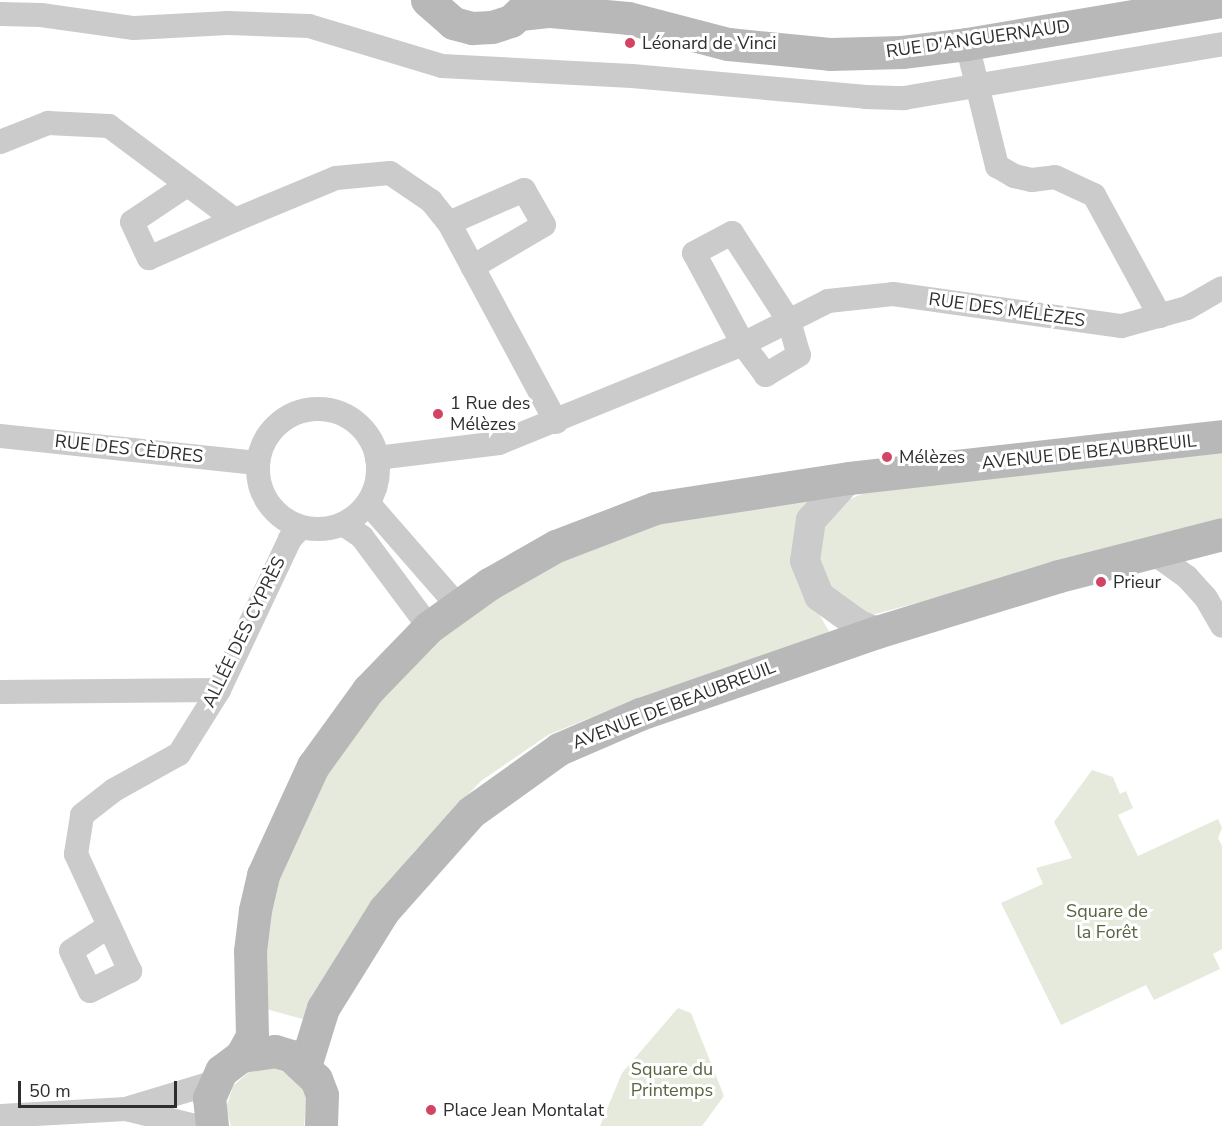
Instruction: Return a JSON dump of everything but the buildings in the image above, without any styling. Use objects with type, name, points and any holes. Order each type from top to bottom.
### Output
[{"type":"main road","name":"RUE D'ANGUERNAUD","points":[[427,0],[453,22],[472,28],[492,27],[526,7],[628,18],[728,44],[831,54],[902,52],[967,44],[1222,1]]},
{"type":"main road","name":"RUE D'ANGUERNAUD","points":[[598,0],[628,18]]},
{"type":"main road","name":"AVENUE DE BEAUBREUIL","points":[[214,1082],[241,1056],[252,1036],[250,951],[263,875],[313,766],[368,690],[429,627],[457,605],[556,546],[655,508],[849,477],[1222,436]]},
{"type":"main road","name":"AVENUE DE BEAUBREUIL","points":[[305,1066],[323,1008],[384,910],[434,851],[494,792],[559,749],[607,727],[877,632],[1059,576],[1222,534]]},
{"type":"main road","points":[[241,1056],[274,1051],[305,1066],[322,1095],[321,1126]]},
{"type":"main road","points":[[212,1126],[209,1098],[214,1082]]},
{"type":"street","points":[[0,14],[41,15],[134,28],[228,23],[309,26],[442,66],[632,76],[866,97],[904,98],[975,84],[1222,45]]},
{"type":"street","points":[[967,44],[997,166],[1014,176],[1032,180],[1055,177],[1072,182],[1094,195],[1160,316]]},
{"type":"street","points":[[0,142],[48,123],[109,126],[235,220]]},
{"type":"street","points":[[187,185],[132,222],[149,258],[336,178],[390,173],[431,201],[449,223],[556,422]]},
{"type":"street","points":[[449,223],[524,190],[544,225],[472,267]]},
{"type":"street","points":[[732,233],[789,321],[799,355],[766,375],[744,344],[694,253],[732,233]]},
{"type":"street","name":"RUE DES MÉLÈZES","points":[[377,458],[499,443],[556,422],[744,344],[828,301],[893,294],[1122,326],[1187,308],[1222,288]]},
{"type":"street","points":[[306,409],[343,414],[371,440],[377,458],[378,474],[368,503],[343,524],[315,530],[301,527],[282,518],[267,503],[259,484],[257,463],[262,444],[273,428],[288,416],[306,409]]},
{"type":"street","name":"RUE DES CÈDRES","points":[[0,436],[257,463]]},
{"type":"street","points":[[849,477],[811,520],[805,561],[819,596],[859,625],[877,632]]},
{"type":"street","points":[[368,503],[457,605]]},
{"type":"street","points":[[343,524],[362,537],[429,627]]},
{"type":"street","name":"ALLÉE DES CYPRÈS","points":[[109,926],[76,854],[82,815],[114,790],[179,754],[219,690],[290,539],[301,527]]},
{"type":"street","points":[[1152,552],[1187,577],[1206,598],[1222,626]]},
{"type":"street","points":[[0,692],[219,690]]},
{"type":"street","points":[[0,1116],[126,1109],[214,1082]]},
{"type":"street","points":[[126,1109],[195,1126]]},
{"type":"green space","points":[[1222,448],[1222,522],[864,617],[830,594],[815,560],[829,515],[846,501],[875,488]]},
{"type":"green space","points":[[823,496],[804,588],[830,633],[646,695],[548,735],[481,781],[413,853],[357,928],[306,1020],[266,1009],[264,937],[272,888],[310,796],[374,702],[459,622],[508,584],[628,529]]},
{"type":"green space","name":"Square de la Forêt","points":[[1092,770],[1113,777],[1120,794],[1126,791],[1133,808],[1118,815],[1138,856],[1218,819],[1222,828],[1218,838],[1222,846],[1222,949],[1213,954],[1220,969],[1154,1000],[1146,985],[1061,1025],[1001,903],[1043,884],[1036,868],[1072,858],[1054,822]]},
{"type":"green space","name":"Square du Printemps","points":[[678,1008],[691,1013],[724,1096],[702,1126],[600,1126],[622,1073]]},
{"type":"green space","points":[[273,1067],[294,1077],[307,1096],[304,1126],[231,1126],[226,1108],[233,1086],[250,1071]]},
{"type":"place","name":"Léonard de Vinci","points":[[630,43]]},
{"type":"place","name":"1 Rue des Mélèzes","points":[[438,414]]},
{"type":"place","name":"Mélèzes","points":[[887,457]]},
{"type":"place","name":"Prieur","points":[[1101,582]]},
{"type":"place","name":"Place Jean Montalat","points":[[431,1110]]}]
